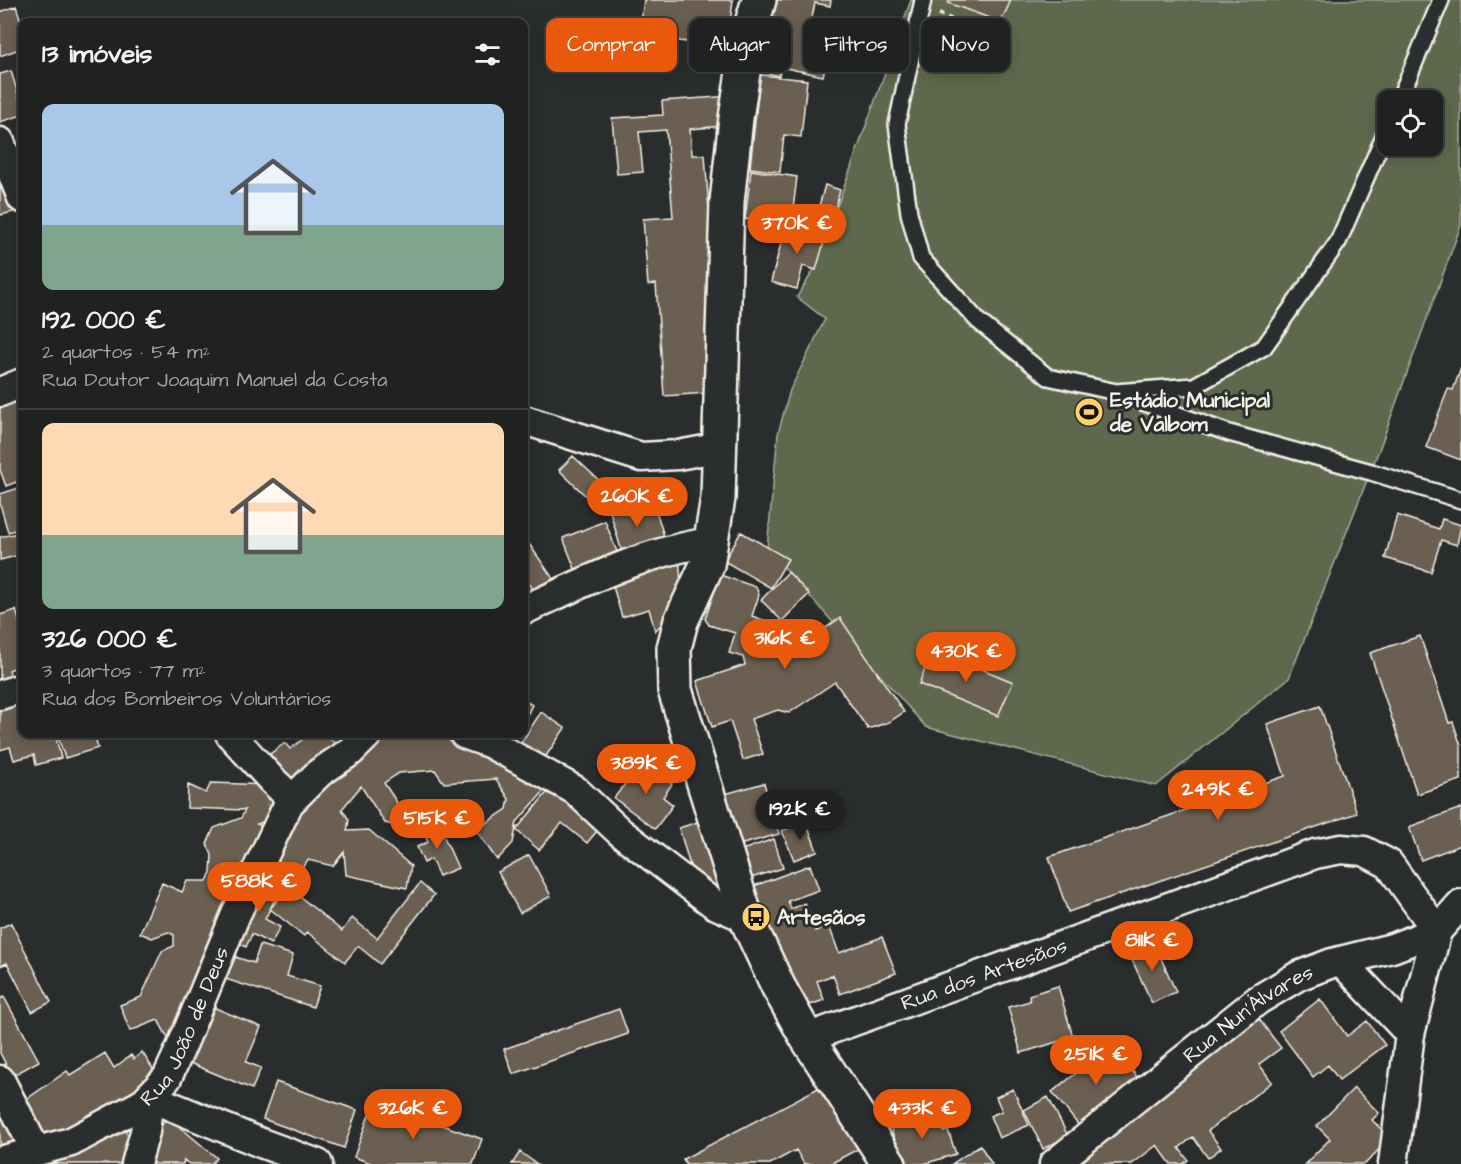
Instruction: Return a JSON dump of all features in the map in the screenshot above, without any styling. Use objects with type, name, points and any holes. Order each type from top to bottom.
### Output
[{"type":"street","points":[[759,0],[748,43],[736,118],[727,202],[718,498],[707,565],[681,621],[674,648],[675,690],[746,918],[778,986],[807,1038],[889,1164]]},
{"type":"street","points":[[0,142],[18,188]]},
{"type":"street","points":[[0,392],[18,385]]},
{"type":"street","points":[[528,421],[641,457],[678,455],[721,447]]},
{"type":"street","points":[[528,608],[634,561],[685,546],[712,542]]},
{"type":"street","points":[[0,695],[18,689]]},
{"type":"street","points":[[234,738],[292,799]]},
{"type":"street","name":"Rua João de Deus","points":[[0,1161],[71,1142],[142,1104],[166,1078],[183,1043],[236,914],[268,844],[292,799],[319,773],[350,752],[364,738]]},
{"type":"street","points":[[475,738],[489,743],[576,790],[620,832],[714,904],[746,918]]},
{"type":"street","name":"Rua dos Artesãos","points":[[807,1038],[1315,854],[1341,849],[1364,851],[1389,864],[1437,931]]},
{"type":"street","name":"Rua Nun'Álvares","points":[[1054,1164],[1258,1000],[1298,976],[1341,961],[1392,948],[1437,931],[1461,904]]},
{"type":"street","points":[[1393,1164],[1410,1034],[1437,931]]},
{"type":"street","points":[[1341,961],[1410,1034]]},
{"type":"street","points":[[0,1080],[36,1151]]},
{"type":"street","points":[[136,1164],[149,1097],[264,1154],[318,1164]]},
{"type":"lane","points":[[1403,90],[1441,0]]},
{"type":"lane","points":[[922,3],[897,124],[909,213],[921,258],[978,321],[1048,377],[1116,392],[1229,433],[1371,472],[1461,501]]},
{"type":"lane","points":[[1116,392],[1194,386],[1264,347],[1338,242],[1377,152]]},
{"type":"path","points":[[922,3],[953,18]]},
{"type":"green space","name":"Estádio Municipal de Valbom","points":[[911,0],[1461,0],[1461,225],[1379,450],[1289,678],[1156,786],[926,727],[767,548],[778,434],[790,390],[825,319],[797,297],[815,268],[885,72],[909,72],[909,18],[905,18]]},
{"type":"building","points":[[644,0],[733,0],[731,18],[689,18],[689,42],[677,41],[677,18],[642,18]]},
{"type":"building","points":[[776,0],[831,0],[830,6],[815,3],[812,18],[803,18],[803,72],[791,69],[791,18],[772,18]]},
{"type":"building","points":[[950,0],[1011,0],[1003,18],[990,18],[948,3]]},
{"type":"building","points":[[16,6],[20,18],[18,18],[18,49],[0,56],[0,12]]},
{"type":"building","points":[[11,71],[18,94],[18,116],[0,122],[0,74]]},
{"type":"building","points":[[761,72],[780,72],[779,76]]},
{"type":"building","points":[[804,72],[824,72],[823,76]]},
{"type":"building","points":[[760,75],[807,80],[801,137],[784,135],[780,172],[750,168]]},
{"type":"building","points":[[732,96],[734,125],[690,129],[692,155],[705,155],[722,392],[664,396],[656,284],[648,285],[643,219],[673,217],[666,130],[639,132],[643,172],[617,174],[612,118],[663,115],[662,101]]},
{"type":"building","points":[[0,163],[18,201],[18,211],[0,215]]},
{"type":"building","points":[[751,170],[797,177],[791,225],[745,219]]},
{"type":"building","points":[[825,185],[840,190],[829,232],[813,227]]},
{"type":"building","points":[[786,224],[826,235],[816,270],[803,266],[797,289],[771,282]]},
{"type":"building","points":[[1461,368],[1461,460],[1426,447],[1448,389],[1453,390]]},
{"type":"building","points":[[18,391],[18,482],[6,486],[0,470],[0,398]]},
{"type":"building","points":[[573,456],[605,486],[591,501],[559,470]]},
{"type":"building","points":[[18,488],[18,529],[8,532],[0,504],[0,494]]},
{"type":"building","points":[[630,498],[634,510],[654,504],[667,546],[624,559],[608,505]]},
{"type":"building","points":[[1397,515],[1439,529],[1442,519],[1461,525],[1457,545],[1441,540],[1431,572],[1385,558]]},
{"type":"building","points":[[605,521],[619,557],[577,574],[563,538]]},
{"type":"building","points":[[741,532],[788,559],[771,588],[724,561]]},
{"type":"building","points":[[18,533],[18,556],[0,560],[0,537]]},
{"type":"building","points":[[528,542],[554,580],[535,592],[528,582]]},
{"type":"building","points":[[679,553],[682,603],[655,631],[649,609],[622,617],[610,576]]},
{"type":"building","points":[[788,572],[809,594],[782,621],[761,600]]},
{"type":"building","points":[[720,575],[756,587],[759,595],[752,616],[777,625],[783,641],[804,649],[810,632],[817,634],[840,618],[904,712],[889,722],[868,729],[835,682],[789,713],[778,710],[751,719],[763,754],[743,760],[730,721],[712,727],[697,681],[745,665],[743,657],[729,653],[735,633],[709,625],[705,619]]},
{"type":"building","points":[[16,610],[18,667],[9,670],[14,686],[0,690],[0,615]]},
{"type":"building","points":[[1420,636],[1449,723],[1453,722],[1461,746],[1461,780],[1417,794],[1370,653]]},
{"type":"building","points":[[933,649],[1013,682],[998,716],[919,684]]},
{"type":"building","points":[[18,693],[18,738],[56,738],[61,758],[36,765],[34,755],[14,760],[10,747],[0,750],[0,697]]},
{"type":"building","points":[[1320,706],[1357,813],[1068,912],[1049,857],[1285,776],[1267,724]]},
{"type":"building","points":[[541,712],[565,728],[544,759],[520,744],[524,738],[528,738],[528,732]]},
{"type":"building","points":[[58,738],[95,738],[98,748],[65,758]]},
{"type":"building","points":[[305,738],[330,738],[339,749],[293,784],[270,754],[285,743],[290,749]]},
{"type":"building","points":[[378,738],[484,738],[545,790],[517,822],[513,843],[497,860],[476,830],[507,809],[509,799],[496,779],[444,783],[435,770],[399,773],[384,783],[409,821],[408,828],[385,823],[361,786],[342,809],[349,820],[347,831],[369,830],[411,866],[407,888],[346,875],[344,852],[333,866],[308,860],[289,883],[267,849],[339,765]]},
{"type":"building","points":[[642,762],[672,784],[663,797],[673,805],[655,829],[614,798]]},
{"type":"building","points":[[211,783],[269,785],[268,820],[257,824],[269,829],[174,1049],[158,1020],[130,1031],[120,1005],[141,997],[162,951],[174,946],[174,935],[168,932],[152,938],[140,933],[162,883],[182,892],[187,881],[207,881],[211,872],[212,855],[207,844],[214,828],[241,818],[245,810],[187,808],[188,785],[206,793]]},
{"type":"building","points":[[764,783],[779,834],[739,845],[725,794]]},
{"type":"building","points":[[554,784],[602,825],[587,843],[562,823],[539,850],[516,830]]},
{"type":"building","points":[[1461,808],[1461,845],[1421,860],[1409,827]]},
{"type":"building","points":[[707,819],[727,884],[698,893],[679,828]]},
{"type":"building","points":[[437,821],[458,868],[439,876],[431,859],[424,863],[417,847],[428,842],[422,828]]},
{"type":"building","points":[[806,821],[817,851],[794,860],[782,831]]},
{"type":"building","points":[[774,839],[783,868],[751,878],[742,850]]},
{"type":"building","points":[[529,855],[551,896],[520,913],[498,872]]},
{"type":"building","points":[[810,865],[819,890],[788,901],[791,909],[805,903],[815,931],[829,926],[839,953],[882,937],[896,973],[840,994],[833,975],[817,981],[824,1000],[799,1009],[754,886]]},
{"type":"building","points":[[264,871],[284,881],[265,919],[280,927],[271,944],[252,934],[246,947],[229,938]]},
{"type":"building","points":[[420,883],[434,895],[380,964],[358,946],[345,962],[307,932],[304,936],[270,909],[288,887],[342,931],[352,918],[377,938]]},
{"type":"building","points":[[11,923],[51,1002],[32,1012],[7,963],[0,966],[0,928]]},
{"type":"building","points":[[1137,942],[1143,954],[1156,947],[1176,992],[1152,1003],[1126,947]]},
{"type":"building","points":[[260,945],[293,955],[287,976],[320,986],[313,1007],[219,977],[226,954],[254,963]]},
{"type":"building","points":[[1058,986],[1073,1037],[1021,1053],[1008,1007],[1030,1001],[1029,995]]},
{"type":"building","points":[[4,997],[39,1061],[12,1076],[0,1053],[0,999]]},
{"type":"building","points":[[1320,999],[1347,1036],[1367,1021],[1385,1045],[1339,1080],[1328,1065],[1313,1077],[1279,1031]]},
{"type":"building","points":[[208,1005],[261,1027],[246,1062],[261,1068],[252,1089],[185,1061]]},
{"type":"building","points":[[619,1009],[628,1034],[513,1074],[504,1049]]},
{"type":"building","points":[[1258,1018],[1281,1048],[1259,1064],[1272,1082],[1208,1131],[1221,1148],[1208,1158],[1193,1137],[1179,1148],[1188,1160],[1183,1164],[1171,1164],[1157,1145],[1132,1164],[1066,1164]]},
{"type":"building","points":[[1113,1045],[1140,1081],[1080,1127],[1052,1092]]},
{"type":"building","points":[[142,1052],[157,1075],[92,1123],[37,1140],[21,1103],[67,1071],[70,1075],[105,1053],[114,1068],[131,1055],[134,1059]]},
{"type":"building","points":[[276,1082],[357,1110],[344,1148],[263,1119]]},
{"type":"building","points":[[826,1084],[860,1148],[830,1164],[804,1164],[796,1150],[770,1164],[686,1164],[683,1159]]},
{"type":"building","points":[[1354,1088],[1379,1113],[1372,1120],[1390,1138],[1365,1164],[1305,1164],[1330,1139],[1317,1126]]},
{"type":"building","points":[[1013,1089],[1029,1125],[999,1138],[990,1116],[1002,1111],[996,1097]]},
{"type":"building","points":[[1048,1097],[1068,1136],[1043,1149],[1024,1110]]},
{"type":"building","points":[[0,1101],[27,1140],[0,1149]]},
{"type":"building","points":[[374,1101],[482,1139],[473,1164],[373,1164],[354,1157]]},
{"type":"building","points":[[937,1111],[944,1132],[948,1130],[956,1154],[924,1164],[902,1164],[890,1125]]},
{"type":"building","points":[[168,1117],[217,1158],[211,1164],[189,1164],[184,1160],[183,1164],[141,1164],[149,1142]]},
{"type":"building","points":[[118,1121],[139,1151],[134,1164],[43,1164]]},
{"type":"building","points":[[980,1145],[992,1164],[952,1164]]},
{"type":"building","points":[[520,1152],[537,1164],[512,1164]]},
{"type":"place","name":"Estádio Municipal de Valbom","points":[[1089,412]]},
{"type":"place","name":"Artesãos","points":[[756,917]]}]
